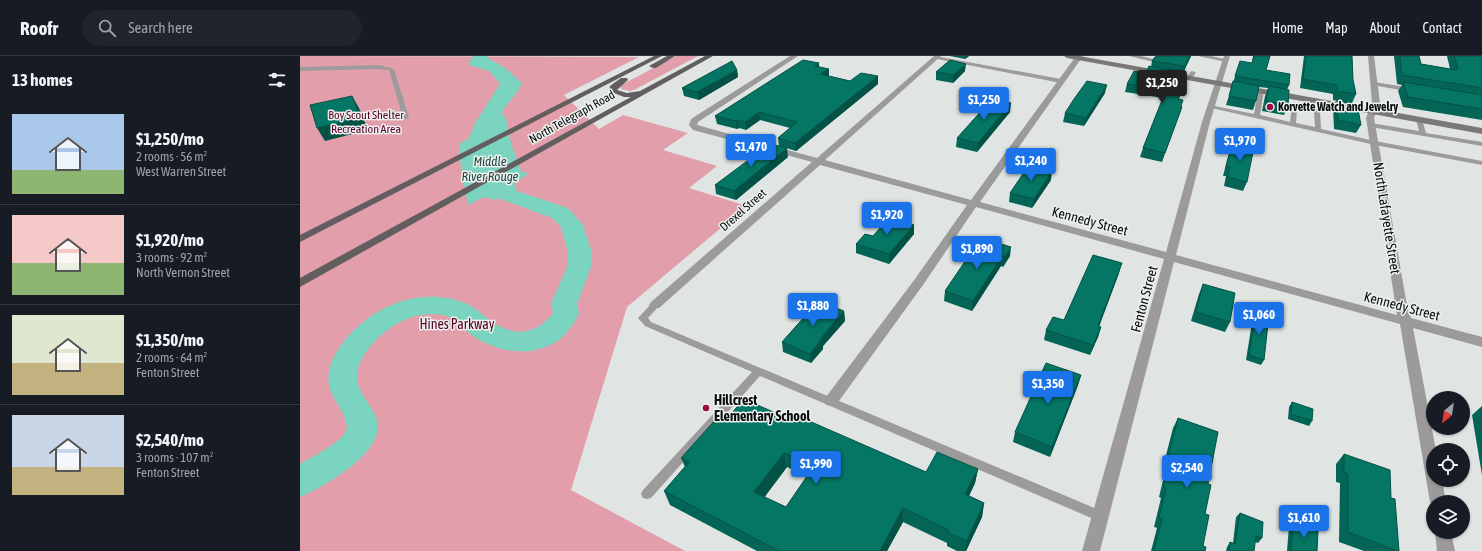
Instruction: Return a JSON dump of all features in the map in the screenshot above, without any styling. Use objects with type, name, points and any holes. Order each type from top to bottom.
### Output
[{"type":"main road","name":"North Telegraph Road","points":[[300,239],[659,56]]},
{"type":"main road","points":[[644,92],[627,95],[612,92],[613,88],[620,83],[672,56]]},
{"type":"main road","name":"North Telegraph Road","points":[[300,283],[710,56]]},
{"type":"main road","points":[[1067,56],[1080,57],[1139,69],[1192,75],[1219,83],[1482,131]]},
{"type":"street","name":"Kennedy Street","points":[[795,56],[694,121],[692,124],[696,128],[1482,342]]},
{"type":"street","name":"Drexel Street","points":[[655,305],[937,56]]},
{"type":"street","name":"North Lafayette Street","points":[[1371,56],[1376,103],[1370,118],[1371,125],[1402,311],[1406,322],[1427,443]]},
{"type":"street","points":[[831,401],[919,282],[973,204],[1080,57]]},
{"type":"street","name":"Fenton Street","points":[[1091,551],[1210,107],[1226,58]]},
{"type":"street","points":[[1444,539],[1446,551]]},
{"type":"lane","points":[[937,56],[1062,81]]},
{"type":"lane","points":[[1132,56],[1154,60]]},
{"type":"lane","points":[[1201,56],[1226,58]]},
{"type":"lane","points":[[1139,69],[1146,58]]},
{"type":"lane","points":[[300,69],[379,67],[391,69],[406,118]]},
{"type":"lane","points":[[1374,84],[1416,91]]},
{"type":"lane","points":[[1257,116],[1261,91]]},
{"type":"lane","points":[[1306,99],[1306,109]]},
{"type":"lane","points":[[1210,107],[1257,116],[1375,143],[1482,163]]},
{"type":"lane","points":[[1293,125],[1294,107],[1317,111],[1318,131]]},
{"type":"lane","points":[[1419,120],[1423,134]]},
{"type":"lane","points":[[1371,125],[1482,144]]},
{"type":"lane","points":[[655,305],[643,318],[648,324],[1100,516]]},
{"type":"lane","points":[[647,494],[759,371]]},
{"type":"green space","name":"Hines Parkway","points":[[300,56],[639,57],[564,95],[599,129],[623,115],[688,133],[663,150],[717,166],[689,188],[747,206],[627,307],[571,490],[685,551],[300,551]]},
{"type":"green space","points":[[676,56],[698,56],[636,89],[630,91],[621,89],[621,86],[627,82]]},
{"type":"water","name":"Middle River Rouge","points":[[474,56],[487,56],[489,59],[504,67],[522,83],[502,113],[506,118],[511,143],[521,171],[528,174],[513,184],[517,189],[495,200],[484,197],[468,205],[461,168],[459,144],[469,138],[475,123],[500,84],[489,71],[469,65],[469,61]]},
{"type":"building","points":[[1156,56],[1190,56],[1185,66],[1152,61]]},
{"type":"building","points":[[1254,56],[1270,56],[1266,70],[1290,74],[1289,85],[1235,76],[1240,61],[1252,63]]},
{"type":"building","points":[[1306,56],[1352,56],[1353,80],[1356,94],[1337,91],[1337,85],[1303,79]]},
{"type":"building","points":[[1400,56],[1419,56],[1421,64],[1456,70],[1458,69],[1454,56],[1482,56],[1482,88],[1402,75]]},
{"type":"building","points":[[803,60],[819,63],[815,66],[829,69],[820,74],[850,81],[861,73],[878,76],[795,143],[778,138],[797,122],[759,112],[745,122],[715,116]]},
{"type":"building","points":[[950,60],[966,64],[953,75],[936,72]]},
{"type":"building","points":[[732,61],[737,70],[697,92],[682,88]]},
{"type":"building","points":[[1149,66],[1182,72],[1181,76],[1186,77],[1178,99],[1183,100],[1182,107],[1165,153],[1143,148],[1166,90],[1127,84],[1134,71],[1146,73]]},
{"type":"building","points":[[1087,81],[1107,85],[1086,118],[1065,113],[1074,99]]},
{"type":"building","points":[[1233,81],[1259,86],[1256,101],[1229,96]]},
{"type":"building","points":[[1403,82],[1482,95],[1482,109],[1408,97]]},
{"type":"building","points":[[1269,86],[1289,90],[1288,105],[1266,101]]},
{"type":"building","points":[[352,96],[361,118],[317,128],[310,105]]},
{"type":"building","points":[[992,99],[1011,103],[978,143],[957,138]]},
{"type":"building","points":[[1337,100],[1357,104],[1361,125],[1338,120]]},
{"type":"building","points":[[1234,143],[1254,147],[1247,182],[1227,177],[1230,167],[1226,167],[1230,151],[1232,152]]},
{"type":"building","points":[[770,144],[787,148],[734,191],[715,185]]},
{"type":"building","points":[[1029,165],[1052,171],[1034,199],[1010,193]]},
{"type":"building","points":[[890,217],[914,225],[889,254],[856,244],[865,234],[873,236]]},
{"type":"building","points":[[985,239],[1011,247],[1004,257],[1002,256],[973,301],[945,291],[972,251],[975,252]]},
{"type":"building","points":[[1093,255],[1122,263],[1098,326],[1101,327],[1093,345],[1046,330],[1053,317],[1064,320]]},
{"type":"building","points":[[1203,284],[1235,293],[1230,322],[1196,312]]},
{"type":"building","points":[[817,301],[844,311],[821,338],[822,339],[810,354],[782,342],[807,314],[805,314]]},
{"type":"building","points":[[1256,311],[1269,315],[1264,360],[1249,355]]},
{"type":"building","points":[[1046,363],[1081,375],[1052,447],[1015,432]]},
{"type":"building","points":[[744,399],[789,419],[793,414],[926,472],[937,452],[978,469],[965,494],[984,503],[967,541],[948,533],[949,530],[903,508],[880,551],[779,551],[664,491],[689,462],[681,458],[717,418],[724,422]],"holes":[[[784,453],[814,466],[786,507],[754,492]]]},
{"type":"building","points":[[1292,402],[1313,409],[1312,421],[1291,414]]},
{"type":"building","points":[[1178,418],[1218,432],[1208,484],[1211,485],[1205,514],[1209,515],[1203,546],[1206,547],[1205,551],[1154,550],[1162,519],[1159,518],[1166,488],[1163,487],[1170,462],[1167,461]]},
{"type":"building","points":[[1344,454],[1390,470],[1391,498],[1395,499],[1399,551],[1348,532],[1348,474],[1344,472]]},
{"type":"building","points":[[1240,513],[1263,522],[1262,538],[1256,536],[1254,551],[1229,551],[1230,542],[1235,544]]},
{"type":"building","points":[[1293,522],[1318,531],[1317,551],[1291,551]]},
{"type":"waterway","name":"Middle River Rouge","points":[[300,482],[343,455],[357,441],[361,434],[362,422],[360,416],[346,394],[343,376],[346,364],[360,340],[381,321],[409,308],[428,305],[441,306],[454,309],[462,313],[494,336],[517,342],[529,341],[549,333],[558,325],[566,314],[564,304],[579,267],[580,253],[572,225],[560,213],[505,194],[503,191],[505,181],[500,161]]},
{"type":"place","name":"Korvette Watch and Jewelry","points":[[1270,107]]},
{"type":"place","name":"Hillcrest Elementary School","points":[[706,408]]},
{"type":"park label","name":"Boy Scout Shelter Recreation Area","points":[[366,122]]}]
